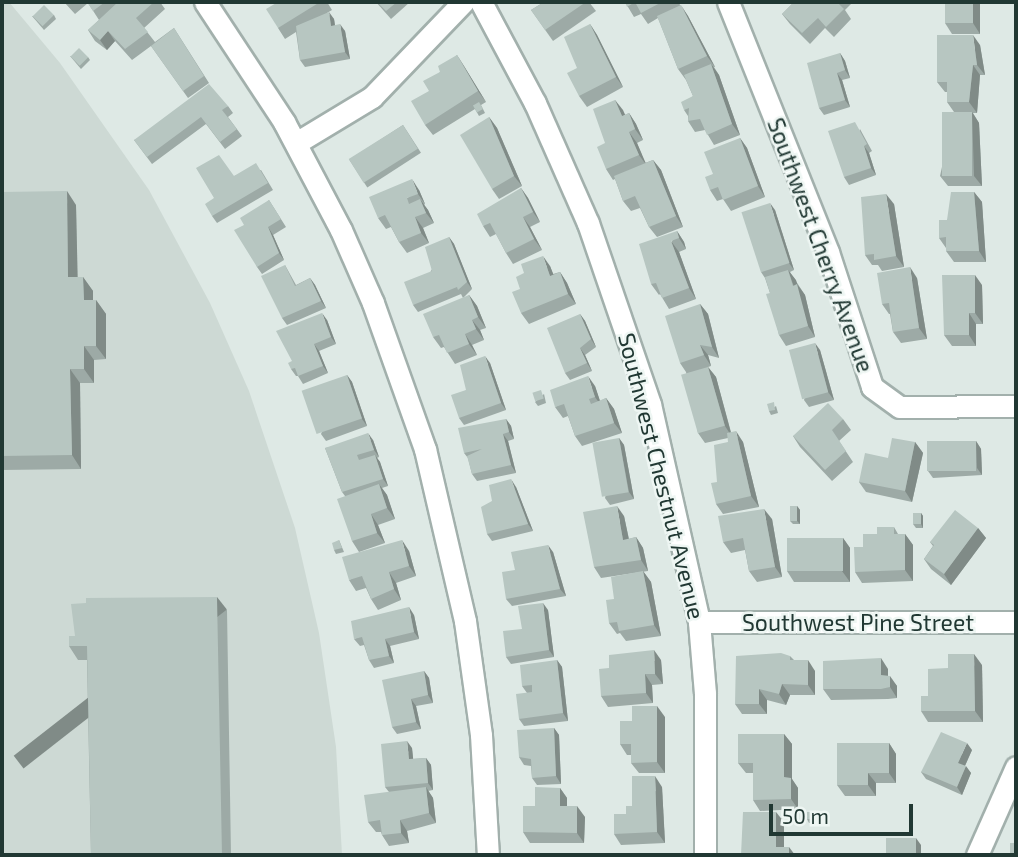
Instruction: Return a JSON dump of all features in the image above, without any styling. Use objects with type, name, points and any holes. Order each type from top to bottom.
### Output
[{"type":"street","points":[[205,2],[296,143],[373,303],[440,506],[465,621],[481,735],[488,855]]},
{"type":"street","points":[[296,143],[372,97],[463,2]]},
{"type":"street","name":"Southwest Chestnut Avenue","points":[[481,2],[540,115],[588,223],[625,324],[650,404],[699,622],[705,693],[705,855]]},
{"type":"street","name":"Southwest Cherry Avenue","points":[[737,5],[828,252],[872,387],[900,407],[1016,405]]},
{"type":"street","name":"Southwest Pine Street","points":[[699,622],[1016,622]]},
{"type":"street","points":[[977,855],[1016,767]]},
{"type":"shaded area","points":[[2,2],[9,2],[60,63],[149,190],[210,303],[249,391],[295,528],[319,633],[336,747],[342,855],[2,855]]},
{"type":"building","points":[[87,2],[105,2],[93,11]]},
{"type":"building","points":[[118,2],[154,2],[136,18],[148,32],[125,49],[108,31],[100,40],[88,30]]},
{"type":"building","points":[[278,2],[320,2],[278,28],[266,9]]},
{"type":"building","points":[[377,2],[397,2],[386,11]]},
{"type":"building","points":[[544,2],[586,2],[545,30],[531,10]]},
{"type":"building","points":[[635,2],[662,2],[641,13]]},
{"type":"building","points":[[794,2],[837,2],[844,9],[826,27],[818,18],[802,33],[782,14]]},
{"type":"building","points":[[945,2],[973,2],[973,23],[945,23]]},
{"type":"building","points":[[44,5],[54,15],[43,26],[33,16]]},
{"type":"building","points":[[681,5],[707,56],[678,69],[657,16]]},
{"type":"building","points":[[329,12],[331,26],[340,24],[345,52],[300,60],[296,26]]},
{"type":"building","points":[[590,24],[616,77],[579,96],[567,73],[577,68],[564,37]]},
{"type":"building","points":[[174,28],[204,76],[183,91],[151,46]]},
{"type":"building","points":[[937,35],[973,35],[977,65],[973,65],[969,102],[947,102],[947,82],[937,82]]},
{"type":"building","points":[[79,48],[88,57],[80,66],[71,56]]},
{"type":"building","points":[[840,53],[845,70],[837,73],[845,100],[819,108],[807,63]]},
{"type":"building","points":[[457,55],[478,91],[425,125],[411,101],[429,91],[423,81],[440,72],[438,66]]},
{"type":"building","points":[[711,64],[732,124],[707,135],[700,119],[688,121],[689,108],[684,110],[681,102],[693,96],[684,75]]},
{"type":"building","points":[[209,84],[228,106],[222,110],[237,129],[220,142],[201,117],[147,157],[134,140]]},
{"type":"building","points":[[615,100],[622,116],[629,113],[635,129],[629,132],[639,155],[606,169],[597,147],[605,143],[593,109]]},
{"type":"building","points":[[479,102],[483,109],[477,112],[473,106]]},
{"type":"building","points":[[942,112],[972,112],[972,176],[942,176]]},
{"type":"building","points":[[489,117],[514,176],[492,189],[460,135]]},
{"type":"building","points":[[855,122],[867,144],[864,146],[871,168],[844,177],[828,131]]},
{"type":"building","points":[[403,125],[418,149],[364,183],[349,159]]},
{"type":"building","points":[[740,138],[758,186],[723,200],[718,187],[710,190],[705,177],[713,174],[704,152]]},
{"type":"building","points":[[219,155],[234,176],[256,163],[268,183],[212,216],[205,204],[214,198],[196,168]]},
{"type":"building","points":[[653,160],[676,216],[649,227],[635,196],[623,201],[614,176]]},
{"type":"building","points":[[412,179],[418,194],[407,198],[409,204],[420,199],[426,213],[415,217],[421,233],[399,242],[385,215],[378,218],[369,197]]},
{"type":"building","points":[[521,188],[533,212],[523,217],[534,239],[506,253],[490,223],[483,226],[477,214]]},
{"type":"building","points":[[67,191],[68,277],[83,277],[84,300],[96,300],[96,346],[84,346],[84,369],[70,369],[72,455],[2,456],[2,192]]},
{"type":"building","points":[[951,192],[974,192],[979,251],[946,251],[946,237],[939,238],[939,220],[947,220]]},
{"type":"building","points":[[886,194],[896,256],[874,260],[874,254],[865,255],[861,197]]},
{"type":"building","points":[[269,200],[281,219],[268,227],[279,253],[257,267],[234,230],[244,225],[240,218]]},
{"type":"building","points":[[770,203],[789,263],[761,272],[741,212]]},
{"type":"building","points":[[677,231],[679,238],[671,241],[689,288],[662,298],[656,283],[651,284],[639,244]]},
{"type":"building","points":[[449,237],[467,282],[458,290],[457,287],[413,305],[404,282],[432,271],[425,247]]},
{"type":"building","points":[[543,256],[550,276],[560,272],[568,294],[521,313],[512,292],[520,289],[516,277],[524,273],[521,264]]},
{"type":"building","points":[[285,265],[295,286],[310,278],[321,301],[282,318],[261,276]]},
{"type":"building","points":[[910,267],[919,328],[893,332],[889,303],[882,304],[877,273]]},
{"type":"building","points":[[788,270],[793,286],[797,284],[808,326],[779,335],[766,294],[770,293],[765,277]]},
{"type":"building","points":[[942,275],[975,275],[975,313],[969,313],[969,335],[944,335]]},
{"type":"building","points":[[469,295],[478,317],[472,320],[476,329],[465,334],[469,344],[447,353],[439,335],[433,337],[423,314]]},
{"type":"building","points":[[700,304],[712,347],[700,345],[704,355],[680,363],[665,316]]},
{"type":"building","points":[[322,313],[331,337],[314,344],[323,366],[298,376],[295,368],[291,369],[288,363],[292,361],[276,331]]},
{"type":"building","points":[[580,314],[591,339],[580,348],[587,363],[565,373],[547,328]]},
{"type":"building","points":[[815,343],[828,392],[802,399],[789,350]]},
{"type":"building","points":[[485,356],[501,403],[459,418],[451,395],[466,390],[460,365]]},
{"type":"building","points":[[708,367],[725,426],[698,433],[681,375]]},
{"type":"building","points":[[347,375],[362,418],[317,434],[302,391]]},
{"type":"building","points":[[588,376],[595,397],[589,399],[591,404],[606,398],[614,423],[575,436],[564,404],[555,407],[550,390]]},
{"type":"building","points":[[541,390],[544,399],[535,401],[532,393]]},
{"type":"building","points":[[774,402],[775,410],[769,411],[767,404]]},
{"type":"building","points":[[828,403],[843,419],[832,430],[846,451],[825,470],[793,436]]},
{"type":"building","points":[[506,419],[509,432],[503,434],[511,465],[472,474],[467,456],[482,449],[464,453],[458,428]]},
{"type":"building","points":[[736,431],[751,496],[716,504],[711,483],[717,482],[714,445],[728,442],[727,433]]},
{"type":"building","points":[[368,433],[374,450],[357,455],[359,460],[375,455],[383,479],[342,492],[325,448]]},
{"type":"building","points":[[619,438],[629,492],[602,497],[592,443]]},
{"type":"building","points":[[892,438],[915,442],[905,491],[859,482],[865,453],[888,458]]},
{"type":"building","points":[[927,441],[976,441],[976,471],[927,471]]},
{"type":"building","points":[[511,479],[528,524],[487,534],[481,507],[492,501],[489,485]]},
{"type":"building","points":[[379,484],[387,508],[371,514],[377,533],[352,541],[337,499]]},
{"type":"building","points":[[617,506],[623,540],[636,537],[641,560],[594,567],[583,512]]},
{"type":"building","points":[[790,506],[797,506],[797,521],[790,521]]},
{"type":"building","points":[[764,509],[775,567],[749,571],[743,538],[723,542],[718,516]]},
{"type":"building","points":[[955,510],[978,528],[944,574],[924,559],[934,545],[930,542]]},
{"type":"building","points":[[913,513],[921,513],[921,524],[913,524]]},
{"type":"building","points":[[877,527],[894,527],[894,534],[905,534],[905,570],[855,572],[854,547],[863,547],[863,534],[877,534]]},
{"type":"building","points":[[787,538],[843,538],[843,571],[787,571]]},
{"type":"building","points":[[339,540],[342,548],[334,550],[332,543]]},
{"type":"building","points":[[402,540],[409,566],[389,572],[394,589],[371,599],[362,576],[349,580],[342,557]]},
{"type":"building","points":[[548,545],[560,589],[506,599],[502,572],[515,570],[511,552]]},
{"type":"building","points":[[643,571],[654,625],[619,631],[617,622],[609,623],[606,600],[614,599],[611,577]]},
{"type":"building","points":[[217,597],[222,855],[91,855],[87,646],[69,646],[69,636],[75,636],[71,604],[86,603],[86,598]]},
{"type":"building","points":[[543,603],[549,650],[506,657],[503,631],[522,629],[518,606]]},
{"type":"building","points":[[409,607],[414,632],[385,639],[389,656],[369,660],[362,637],[354,639],[351,621]]},
{"type":"building","points":[[654,650],[655,674],[645,674],[646,693],[601,696],[599,669],[609,668],[609,655]]},
{"type":"building","points":[[781,653],[790,656],[790,660],[808,660],[808,685],[782,684],[779,694],[759,689],[759,704],[735,704],[736,656]]},
{"type":"building","points":[[948,654],[974,654],[975,711],[921,711],[921,696],[928,696],[928,669],[948,668]]},
{"type":"building","points":[[881,658],[881,675],[890,676],[890,687],[823,689],[823,661]]},
{"type":"building","points":[[557,660],[563,713],[519,719],[516,694],[532,692],[532,685],[522,686],[520,665]]},
{"type":"building","points":[[424,671],[428,695],[411,699],[416,722],[392,727],[382,680]]},
{"type":"building","points":[[632,706],[657,706],[657,762],[631,763],[631,744],[620,744],[620,721],[632,721]]},
{"type":"building","points":[[554,728],[556,776],[532,778],[531,759],[519,757],[517,730]]},
{"type":"building","points":[[941,732],[967,743],[958,763],[966,766],[957,787],[921,772]]},
{"type":"building","points":[[738,734],[784,734],[784,777],[791,778],[791,799],[753,800],[753,763],[738,763]]},
{"type":"building","points":[[407,741],[409,759],[426,758],[428,783],[385,787],[381,744]]},
{"type":"building","points":[[837,743],[889,743],[889,773],[868,773],[868,785],[837,785]]},
{"type":"building","points":[[632,776],[655,776],[657,832],[614,834],[614,814],[626,814],[626,806],[632,806]]},
{"type":"building","points":[[426,787],[429,813],[400,820],[401,833],[382,835],[380,820],[368,822],[364,795]]},
{"type":"building","points":[[535,787],[560,788],[560,806],[577,806],[577,833],[523,832],[523,806],[535,806]]},
{"type":"building","points":[[743,812],[776,812],[776,847],[789,847],[789,855],[741,855]]},
{"type":"building","points":[[807,812],[813,812],[813,819],[807,819]]},
{"type":"building","points":[[886,838],[916,838],[916,855],[886,855]]},
{"type":"building","points":[[1010,843],[1016,843],[1016,855],[1010,855]]}]
